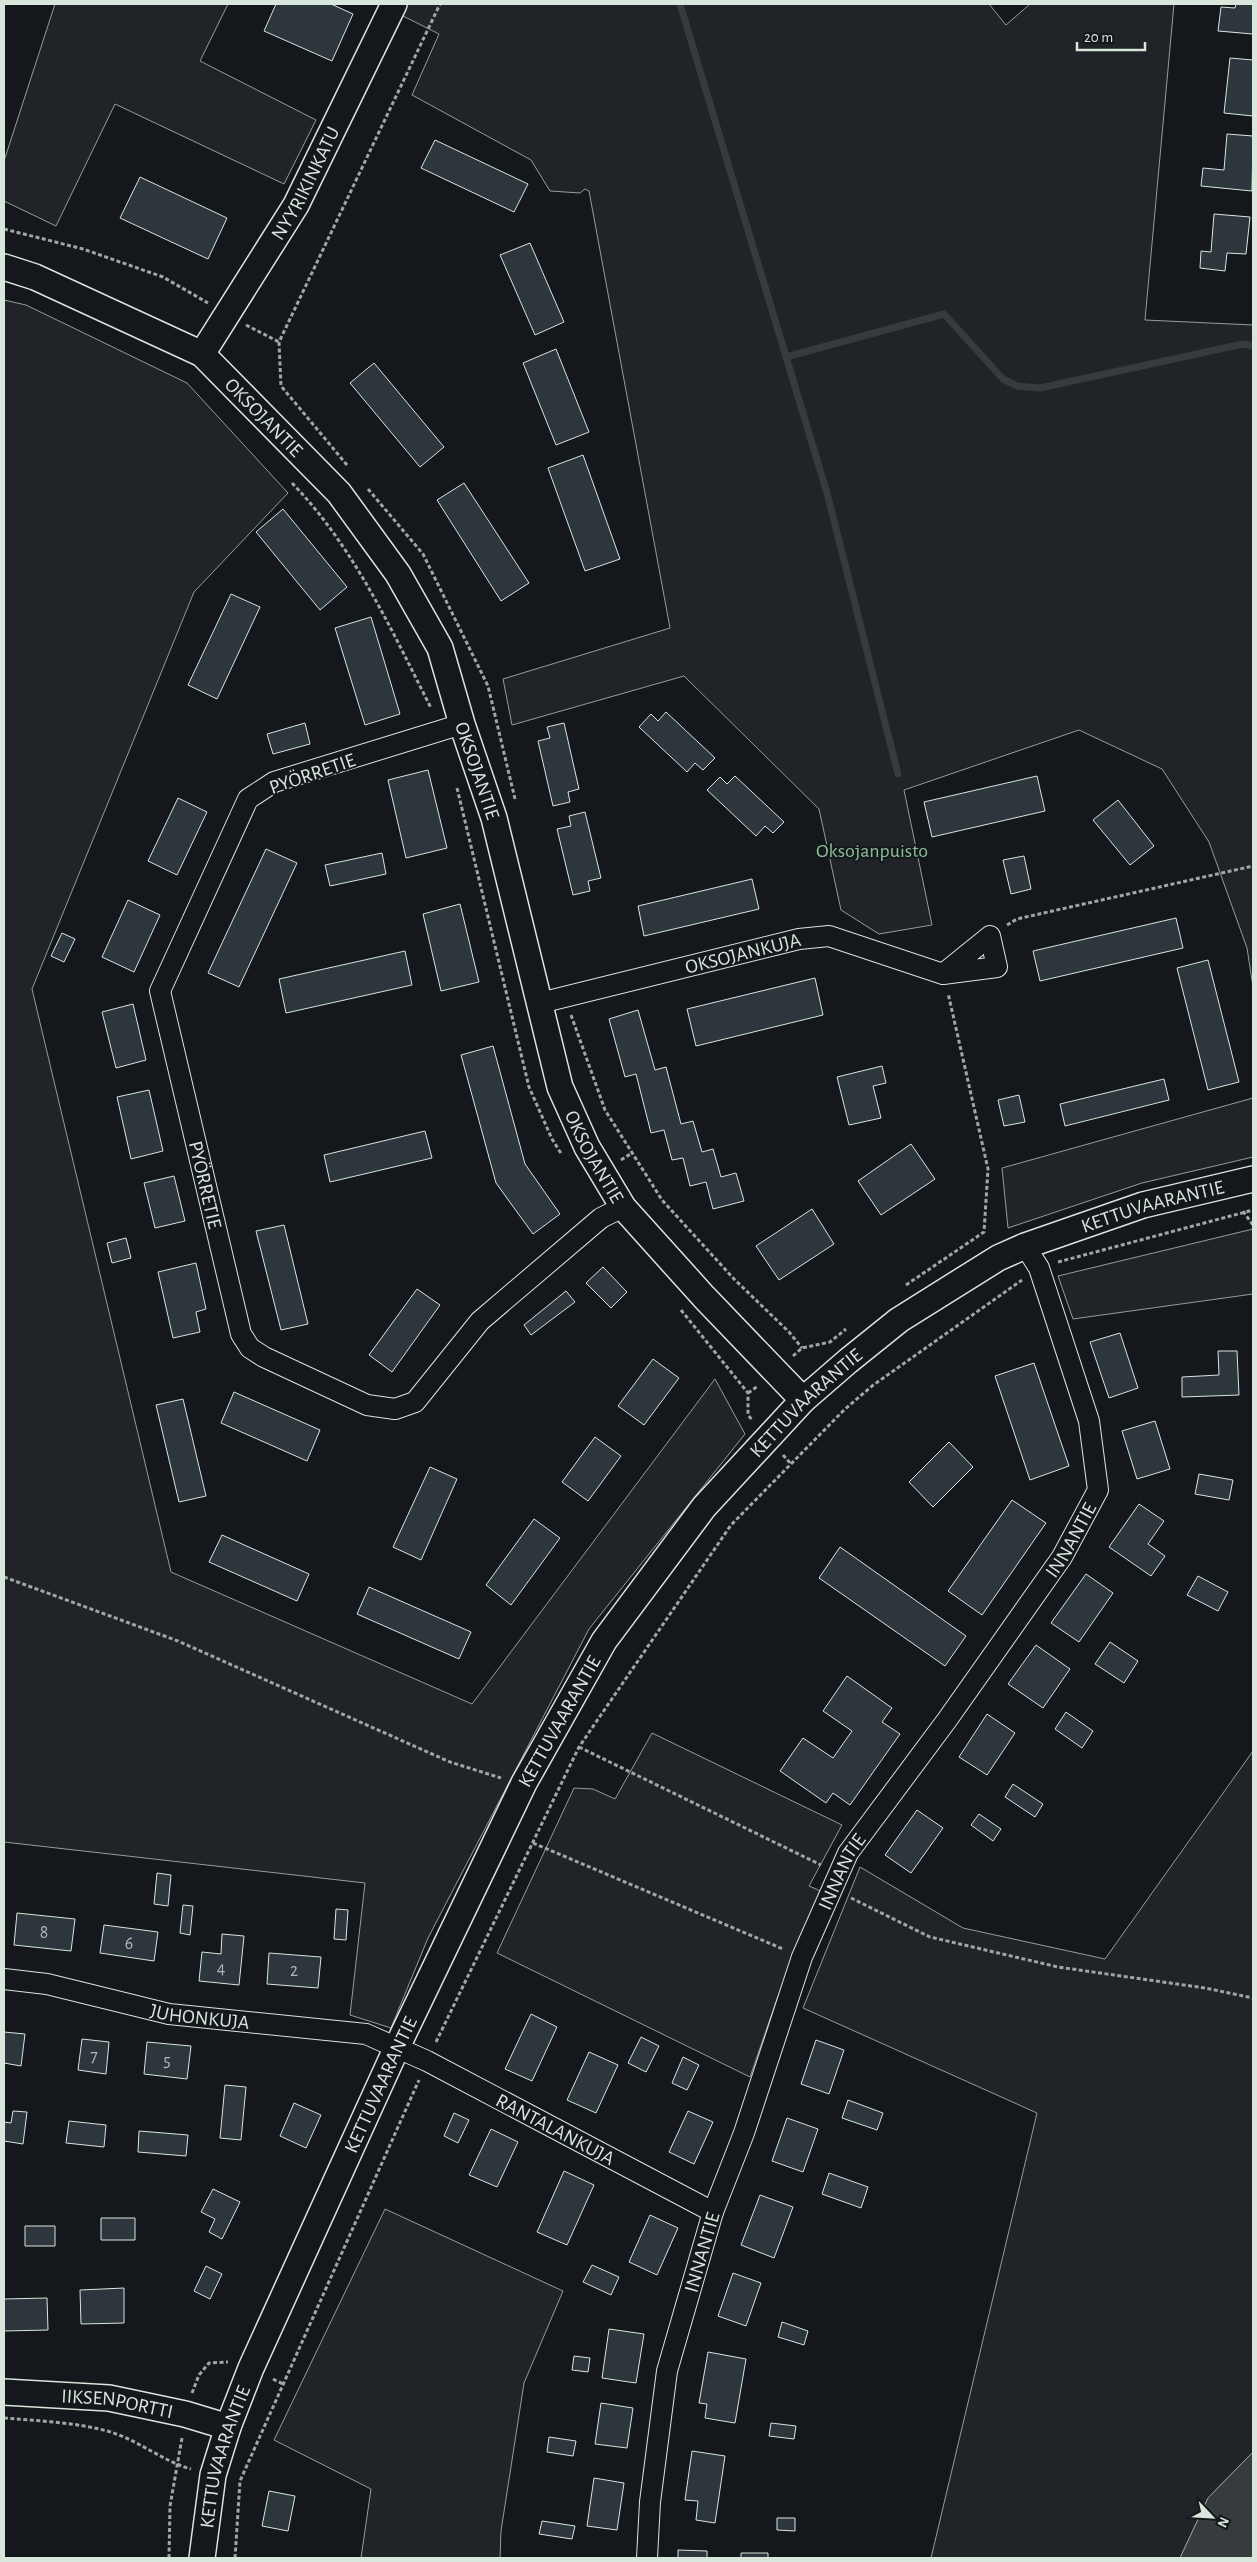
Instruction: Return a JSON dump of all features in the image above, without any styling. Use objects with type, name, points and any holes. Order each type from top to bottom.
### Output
[{"type":"street","name":"NYYRIKINKATU","points":[[202,354],[296,205],[394,4]]},
{"type":"street","name":"OKSOJANTIE","points":[[4,267],[35,277],[202,354],[339,493],[398,574],[440,648],[462,724],[494,818],[560,1086],[587,1147],[623,1207],[704,1297],[803,1400]]},
{"type":"street","name":"PYÖRRETIE","points":[[462,724],[274,782],[248,799],[160,991],[241,1334],[250,1348],[264,1357],[367,1405],[395,1409],[415,1402],[480,1321],[601,1218],[623,1207]]},
{"type":"street","name":"OKSOJANKUJA","points":[[540,1003],[799,939],[829,936],[943,974],[997,967],[990,936]]},
{"type":"street","points":[[943,974],[990,936]]},
{"type":"street","name":"KETTUVAARANTIE","points":[[202,2558],[213,2475],[228,2427],[252,2368],[397,2047],[524,1783],[604,1640],[704,1506],[803,1400],[899,1320],[998,1258],[1025,1246],[1143,1205],[1253,1179]]},
{"type":"street","name":"INNANTIE","points":[[647,2558],[650,2502],[667,2371],[714,2212],[744,2133],[802,1958],[848,1853],[947,1720],[1062,1557],[1098,1490],[1089,1421],[1038,1268],[1025,1246]]},
{"type":"street","name":"JUHONKUJA","points":[[4,1979],[47,1984],[169,2014],[366,2034],[397,2047]]},
{"type":"street","name":"RANTALANKUJA","points":[[397,2047],[714,2212]]},
{"type":"street","name":"IIKSENPORTTI","points":[[4,2392],[109,2398],[185,2414],[228,2427]]},
{"type":"path","points":[[4,229],[83,249],[163,277],[279,342],[440,4]]},
{"type":"path","points":[[990,936],[1017,920],[1253,866]]},
{"type":"path","points":[[905,1286],[984,1232],[988,1168],[943,974]]},
{"type":"path","points":[[235,2558],[240,2481],[427,2061],[579,1747],[732,1526],[844,1410],[876,1383],[1038,1268],[1253,1210]]},
{"type":"path","points":[[748,1393],[776,1372],[802,1348],[830,1342],[853,1324]]},
{"type":"path","points":[[4,1577],[170,1638],[450,1762],[479,1773],[524,1783]]},
{"type":"path","points":[[579,1747],[836,1881],[930,1938],[1058,1967],[1253,1998]]},
{"type":"path","points":[[532,1843],[802,1958]]},
{"type":"path","points":[[4,2418],[107,2431],[145,2446],[178,2466],[240,2481]]},
{"type":"green space","points":[[55,4],[228,4],[200,61],[316,120],[284,184],[115,104],[56,226],[4,201],[4,161]]},
{"type":"green space","name":"Oksojanpuisto","points":[[379,4],[989,4],[1006,25],[1030,4],[1174,4],[1145,320],[1253,325],[1253,987],[1247,948],[1209,842],[1162,769],[1079,730],[904,790],[932,925],[879,934],[841,910],[819,809],[684,676],[512,725],[503,679],[670,628],[589,191],[585,189],[580,193],[550,191],[531,160],[412,95],[439,34]]},
{"type":"green space","points":[[4,300],[26,305],[187,383],[288,493],[194,592],[32,989],[171,1572],[472,1704],[715,1379],[745,1434],[589,1629],[428,1938],[391,2028],[350,2015],[365,1883],[4,1842]]},
{"type":"green space","points":[[1253,1098],[1253,1157],[1142,1183],[1008,1228],[1002,1168]]},
{"type":"green space","points":[[1253,1229],[1253,1294],[1073,1319],[1058,1276]]},
{"type":"green space","points":[[652,1733],[842,1825],[809,1886],[823,1892],[777,1999],[750,2077],[497,1953],[574,1788],[593,1789],[615,1799]]},
{"type":"green space","points":[[1253,1751],[1253,2452],[1208,2498],[1180,2558],[931,2558],[1037,2113],[803,2008],[860,1867],[963,1928],[1105,1959]]},
{"type":"green space","points":[[385,2209],[563,2291],[524,2383],[501,2531],[500,2558],[361,2558],[371,2489],[274,2440]]},
{"type":"shaded area","points":[[1253,2452],[1253,2558],[1180,2558],[1208,2498]]},
{"type":"building","points":[[276,4],[331,4],[353,14],[332,61],[264,31]]},
{"type":"building","points":[[1236,4],[1253,4],[1253,34],[1218,31],[1221,7],[1235,8]]},
{"type":"building","points":[[1230,58],[1253,60],[1253,116],[1224,113]]},
{"type":"building","points":[[1227,134],[1253,136],[1252,191],[1201,186],[1203,168],[1224,170]]},
{"type":"building","points":[[435,140],[528,184],[514,212],[421,168]]},
{"type":"building","points":[[140,177],[227,218],[208,259],[120,218]]},
{"type":"building","points":[[1214,214],[1250,217],[1246,254],[1227,253],[1225,271],[1200,268],[1201,251],[1211,252]]},
{"type":"building","points":[[530,243],[564,322],[535,335],[500,255]]},
{"type":"building","points":[[556,349],[589,432],[556,445],[523,363]]},
{"type":"building","points":[[374,363],[444,447],[420,467],[350,383]]},
{"type":"building","points":[[583,455],[620,559],[585,571],[548,468]]},
{"type":"building","points":[[464,483],[529,583],[501,601],[437,500]]},
{"type":"building","points":[[283,509],[347,587],[320,610],[256,532]]},
{"type":"building","points":[[231,594],[260,607],[217,699],[188,685]]},
{"type":"building","points":[[371,617],[400,714],[365,725],[335,628]]},
{"type":"building","points":[[666,712],[715,758],[703,770],[695,763],[687,772],[639,727],[651,714],[658,721]]},
{"type":"building","points":[[305,723],[310,744],[273,754],[267,734]]},
{"type":"building","points":[[564,723],[579,789],[568,792],[570,802],[553,806],[538,741],[550,738],[547,727]]},
{"type":"building","points":[[428,770],[447,848],[406,858],[388,780]]},
{"type":"building","points":[[735,776],[784,822],[773,833],[765,826],[756,836],[707,790],[720,777],[727,784]]},
{"type":"building","points":[[1037,776],[1045,811],[932,837],[924,802]]},
{"type":"building","points":[[178,798],[207,812],[177,875],[148,861]]},
{"type":"building","points":[[1118,800],[1154,846],[1130,865],[1093,820]]},
{"type":"building","points":[[585,812],[601,878],[588,881],[590,891],[573,895],[557,829],[571,826],[569,816]]},
{"type":"building","points":[[266,849],[297,863],[239,987],[208,973]]},
{"type":"building","points":[[382,853],[386,874],[330,886],[325,865]]},
{"type":"building","points":[[1024,856],[1031,889],[1011,894],[1003,860]]},
{"type":"building","points":[[752,879],[759,909],[644,936],[638,906]]},
{"type":"building","points":[[128,900],[160,915],[134,972],[102,957]]},
{"type":"building","points":[[460,904],[479,982],[441,991],[423,914]]},
{"type":"building","points":[[1176,918],[1183,948],[1040,981],[1033,951]]},
{"type":"building","points":[[62,933],[75,939],[64,962],[51,956]]},
{"type":"building","points":[[405,951],[412,985],[286,1013],[279,979]]},
{"type":"building","points":[[1208,960],[1239,1082],[1208,1090],[1177,968]]},
{"type":"building","points":[[815,978],[823,1015],[696,1046],[687,1009]]},
{"type":"building","points":[[133,1004],[146,1060],[116,1068],[102,1012]]},
{"type":"building","points":[[638,1010],[655,1070],[666,1067],[681,1124],[693,1121],[702,1152],[713,1149],[721,1177],[736,1173],[744,1201],[713,1209],[706,1182],[690,1186],[683,1158],[672,1160],[664,1130],[651,1133],[636,1074],[625,1077],[609,1019]]},
{"type":"building","points":[[493,1046],[525,1164],[560,1214],[533,1234],[496,1183],[461,1055]]},
{"type":"building","points":[[882,1066],[886,1083],[873,1086],[881,1118],[849,1125],[837,1077]]},
{"type":"building","points":[[1164,1079],[1169,1100],[1065,1126],[1060,1104]]},
{"type":"building","points":[[149,1090],[163,1151],[131,1159],[117,1097]]},
{"type":"building","points":[[1019,1095],[1025,1122],[1004,1126],[998,1100]]},
{"type":"building","points":[[425,1131],[432,1158],[330,1182],[324,1155]]},
{"type":"building","points":[[911,1144],[935,1179],[881,1215],[858,1181]]},
{"type":"building","points":[[174,1176],[185,1221],[155,1228],[144,1183]]},
{"type":"building","points":[[812,1209],[834,1244],[779,1280],[756,1246]]},
{"type":"building","points":[[284,1225],[308,1324],[281,1330],[256,1231]]},
{"type":"building","points":[[126,1238],[131,1258],[112,1263],[107,1243]]},
{"type":"building","points":[[196,1263],[206,1309],[196,1312],[200,1332],[173,1338],[158,1272]]},
{"type":"building","points":[[603,1267],[627,1292],[611,1308],[586,1283]]},
{"type":"building","points":[[417,1289],[440,1305],[392,1372],[369,1355]]},
{"type":"building","points":[[566,1291],[575,1302],[531,1335],[524,1325]]},
{"type":"building","points":[[1120,1333],[1138,1388],[1109,1398],[1090,1342]]},
{"type":"building","points":[[1218,1351],[1237,1351],[1239,1395],[1182,1397],[1182,1377],[1219,1375]]},
{"type":"building","points":[[653,1359],[679,1378],[644,1425],[618,1406]]},
{"type":"building","points":[[1034,1363],[1069,1466],[1030,1480],[995,1376]]},
{"type":"building","points":[[234,1392],[320,1430],[307,1461],[221,1423]]},
{"type":"building","points":[[183,1399],[206,1496],[179,1502],[156,1405]]},
{"type":"building","points":[[1155,1421],[1170,1469],[1137,1479],[1122,1431]]},
{"type":"building","points":[[595,1437],[621,1456],[588,1501],[562,1482]]},
{"type":"building","points":[[949,1442],[973,1467],[933,1507],[909,1482]]},
{"type":"building","points":[[430,1467],[457,1479],[421,1560],[393,1547]]},
{"type":"building","points":[[1199,1474],[1233,1480],[1229,1500],[1195,1494]]},
{"type":"building","points":[[1012,1500],[1046,1523],[982,1615],[948,1591]]},
{"type":"building","points":[[1139,1504],[1164,1521],[1148,1544],[1165,1556],[1151,1576],[1109,1547]]},
{"type":"building","points":[[534,1519],[560,1538],[511,1605],[486,1585]]},
{"type":"building","points":[[222,1535],[309,1574],[297,1601],[209,1562]]},
{"type":"building","points":[[840,1547],[966,1636],[945,1666],[819,1578]]},
{"type":"building","points":[[1086,1574],[1113,1593],[1079,1642],[1051,1623]]},
{"type":"building","points":[[1198,1576],[1228,1592],[1218,1611],[1187,1595]]},
{"type":"building","points":[[369,1587],[471,1632],[459,1659],[357,1614]]},
{"type":"building","points":[[1110,1642],[1138,1661],[1124,1683],[1095,1664]]},
{"type":"building","points":[[1036,1645],[1070,1669],[1043,1708],[1008,1684]]},
{"type":"building","points":[[847,1676],[892,1708],[882,1722],[900,1734],[850,1805],[833,1793],[826,1803],[780,1771],[803,1738],[833,1758],[852,1731],[823,1711]]},
{"type":"building","points":[[1066,1712],[1093,1731],[1082,1748],[1055,1729]]},
{"type":"building","points":[[987,1714],[1015,1733],[987,1775],[959,1757]]},
{"type":"building","points":[[1013,1784],[1043,1804],[1035,1817],[1005,1797]]},
{"type":"building","points":[[917,1810],[943,1828],[911,1873],[885,1855]]},
{"type":"building","points":[[979,1814],[1001,1829],[993,1841],[971,1825]]},
{"type":"building","points":[[157,1873],[171,1875],[168,1906],[154,1904]]},
{"type":"building","points":[[183,1905],[193,1906],[190,1935],[180,1933]]},
{"type":"building","points":[[336,1909],[348,1910],[346,1940],[334,1939]]},
{"type":"building","points":[[17,1913],[75,1919],[71,1951],[14,1945]]},
{"type":"building","points":[[104,1925],[158,1932],[154,1961],[100,1953]]},
{"type":"building","points":[[222,1934],[244,1936],[239,1985],[199,1981],[202,1952],[221,1954]]},
{"type":"building","points":[[269,1953],[321,1957],[318,1988],[267,1984]]},
{"type":"building","points":[[531,2014],[557,2027],[532,2081],[505,2069]]},
{"type":"building","points":[[4,2032],[25,2034],[21,2066],[4,2063]]},
{"type":"building","points":[[641,2037],[659,2046],[646,2072],[628,2063]]},
{"type":"building","points":[[82,2039],[109,2042],[106,2074],[78,2070]]},
{"type":"building","points":[[816,2040],[844,2050],[829,2094],[801,2084]]},
{"type":"building","points":[[147,2042],[191,2046],[187,2079],[144,2074]]},
{"type":"building","points":[[589,2052],[618,2065],[596,2113],[567,2100]]},
{"type":"building","points":[[683,2057],[699,2065],[687,2090],[672,2083]]},
{"type":"building","points":[[225,2085],[246,2087],[241,2140],[220,2138]]},
{"type":"building","points":[[848,2100],[883,2113],[877,2130],[842,2118]]},
{"type":"building","points":[[294,2103],[321,2115],[306,2148],[280,2136]]},
{"type":"building","points":[[13,2111],[27,2112],[23,2144],[4,2141],[4,2122],[11,2123]]},
{"type":"building","points":[[688,2111],[713,2122],[694,2164],[669,2152]]},
{"type":"building","points":[[454,2113],[469,2120],[458,2143],[444,2136]]},
{"type":"building","points":[[787,2118],[818,2129],[803,2172],[772,2161]]},
{"type":"building","points":[[69,2121],[106,2125],[104,2147],[66,2143]]},
{"type":"building","points":[[491,2129],[518,2142],[497,2187],[469,2175]]},
{"type":"building","points":[[139,2131],[188,2135],[186,2156],[138,2152]]},
{"type":"building","points":[[564,2171],[594,2185],[567,2245],[537,2232]]},
{"type":"building","points":[[829,2173],[868,2187],[861,2208],[822,2194]]},
{"type":"building","points":[[213,2189],[240,2202],[222,2239],[209,2232],[215,2219],[201,2212]]},
{"type":"building","points":[[760,2195],[793,2207],[774,2258],[741,2245]]},
{"type":"building","points":[[650,2215],[678,2228],[657,2275],[629,2262]]},
{"type":"building","points":[[101,2218],[135,2218],[135,2240],[101,2240]]},
{"type":"building","points":[[25,2226],[55,2226],[55,2246],[25,2246]]},
{"type":"building","points":[[592,2265],[619,2277],[611,2295],[583,2282]]},
{"type":"building","points":[[206,2266],[222,2274],[210,2299],[194,2291]]},
{"type":"building","points":[[733,2273],[761,2283],[746,2326],[718,2316]]},
{"type":"building","points":[[124,2288],[124,2323],[81,2324],[80,2290]]},
{"type":"building","points":[[47,2298],[48,2330],[4,2331],[4,2299]]},
{"type":"building","points":[[782,2322],[808,2331],[804,2345],[778,2337]]},
{"type":"building","points":[[609,2329],[644,2334],[636,2383],[602,2378]]},
{"type":"building","points":[[708,2352],[746,2359],[735,2423],[705,2418],[707,2404],[699,2403]]},
{"type":"building","points":[[574,2356],[590,2358],[588,2372],[572,2370]]},
{"type":"building","points":[[601,2403],[633,2408],[627,2448],[595,2444]]},
{"type":"building","points":[[771,2423],[796,2426],[794,2439],[769,2436]]},
{"type":"building","points":[[549,2437],[576,2441],[573,2456],[547,2452]]},
{"type":"building","points":[[692,2451],[725,2456],[715,2523],[696,2520],[698,2501],[685,2500]]},
{"type":"building","points":[[594,2478],[624,2483],[617,2530],[587,2526]]},
{"type":"building","points":[[269,2491],[295,2496],[288,2531],[262,2526]]},
{"type":"building","points":[[777,2518],[795,2518],[795,2531],[777,2530]]},
{"type":"building","points":[[542,2521],[575,2526],[572,2539],[539,2534]]},
{"type":"building","points":[[678,2550],[707,2551],[707,2558],[678,2558]]},
{"type":"building","points":[[741,2553],[768,2553],[768,2558],[741,2558]]},
{"type":"waterway","points":[[680,4],[827,493],[898,774]]},
{"type":"waterway","points":[[786,357],[944,314],[1003,379],[1017,386],[1040,388],[1243,344],[1253,346]]}]
